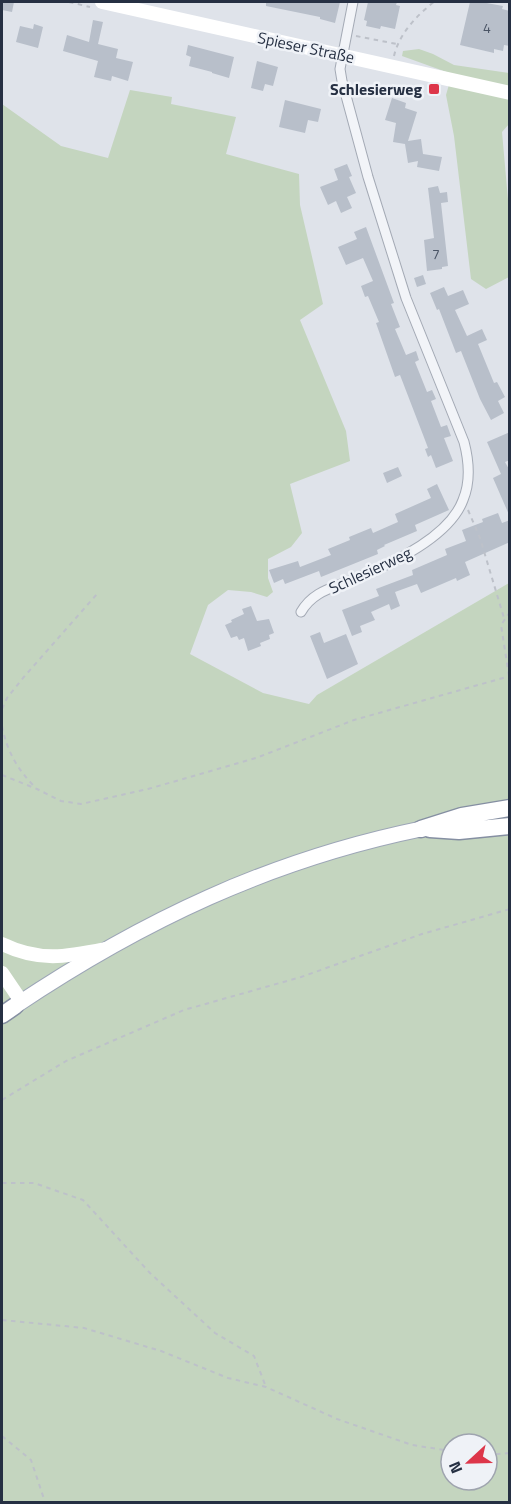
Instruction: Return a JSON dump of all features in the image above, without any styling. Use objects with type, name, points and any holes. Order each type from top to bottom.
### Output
[{"type":"highway","points":[[421,829],[462,816],[510,808]]},
{"type":"highway","points":[[421,829],[459,831],[510,826]]},
{"type":"main road","points":[[12,1007],[110,948],[192,903],[254,877],[334,850],[375,838],[421,829]]},
{"type":"street","name":"Spieser Straße","points":[[102,2],[510,93]]},
{"type":"street","name":"Schlesierweg","points":[[302,612],[313,596],[375,571],[416,549],[431,538],[448,522],[463,502],[468,485],[469,461],[464,442],[406,298],[382,227],[342,81],[340,69],[353,2]]},
{"type":"street","points":[[2,944],[25,954],[51,957],[63,957],[110,948]]},
{"type":"street","points":[[2,973],[12,1007]]},
{"type":"street","points":[[2,986],[12,1007]]},
{"type":"path","points":[[392,66],[397,44],[420,12],[434,2]]},
{"type":"path","points":[[347,35],[397,44]]},
{"type":"path","points":[[463,502],[480,538],[504,618]]},
{"type":"path","points":[[2,709],[7,698],[23,678],[97,594]]},
{"type":"path","points":[[2,775],[61,801],[81,804],[148,789],[256,758],[354,720],[509,676],[501,625],[510,612]]},
{"type":"path","points":[[2,726],[7,748],[23,774],[37,789]]},
{"type":"path","points":[[2,1100],[66,1061],[184,1010],[302,977],[422,934],[510,909]]},
{"type":"path","points":[[2,1183],[34,1183],[83,1200],[150,1273],[215,1333],[254,1356],[266,1387]]},
{"type":"path","points":[[2,1320],[84,1328],[161,1351],[228,1378],[266,1387],[337,1419],[412,1445],[439,1449]]},
{"type":"path","points":[[2,1436],[31,1460],[45,1503]]},
{"type":"green space","points":[[419,49],[454,65],[509,73],[509,124],[502,132],[509,211],[509,277],[486,289],[471,279],[454,136],[446,95],[452,74],[402,56],[403,51]]},
{"type":"green space","points":[[130,90],[172,97],[171,104],[236,117],[226,154],[299,174],[300,205],[323,304],[300,320],[346,431],[350,461],[290,484],[302,533],[291,547],[268,559],[268,578],[273,592],[267,597],[251,592],[228,590],[208,605],[190,654],[263,693],[309,704],[317,695],[509,583],[509,1502],[2,1502],[2,104],[61,146],[108,158]]},
{"type":"building","points":[[2,2],[14,2],[12,12],[2,10]]},
{"type":"building","points":[[266,2],[340,2],[335,23],[320,19],[320,17],[266,6]]},
{"type":"building","points":[[368,2],[397,2],[396,5],[400,6],[395,29],[366,26],[367,21],[364,20]]},
{"type":"building","points":[[470,2],[503,6],[502,9],[510,11],[510,46],[504,45],[503,51],[494,49],[494,53],[460,45]]},
{"type":"building","points":[[93,20],[103,22],[98,44],[118,49],[116,58],[133,62],[128,81],[112,76],[111,81],[94,77],[98,61],[63,51],[67,35],[89,42]]},
{"type":"building","points":[[34,24],[43,27],[38,48],[16,42],[20,26],[33,29]]},
{"type":"building","points":[[188,45],[234,57],[229,78],[189,66],[191,57],[186,55]]},
{"type":"building","points":[[257,61],[278,67],[273,86],[265,84],[263,91],[251,88]]},
{"type":"building","points":[[392,98],[406,103],[405,108],[417,112],[408,141],[421,139],[423,154],[442,157],[439,171],[417,167],[418,161],[408,163],[405,144],[393,142],[396,123],[385,120]]},
{"type":"building","points":[[285,100],[321,109],[318,122],[308,120],[305,133],[279,127]]},
{"type":"building","points":[[347,164],[352,176],[349,177],[356,193],[347,197],[352,208],[341,213],[336,201],[328,205],[320,187],[338,180],[334,169]]},
{"type":"building","points":[[438,186],[440,193],[447,192],[448,202],[441,203],[448,266],[427,271],[424,240],[434,238],[428,188]]},
{"type":"building","points":[[366,227],[394,303],[391,304],[400,327],[395,329],[406,355],[416,351],[419,360],[415,362],[427,392],[432,390],[436,399],[431,401],[441,427],[447,425],[451,436],[444,438],[453,461],[436,468],[431,455],[428,457],[425,449],[428,448],[400,375],[395,377],[376,323],[379,322],[361,286],[373,281],[363,258],[346,265],[338,247],[357,239],[354,232]]},
{"type":"building","points":[[423,275],[426,284],[417,287],[414,278]]},
{"type":"building","points":[[444,287],[448,296],[463,290],[469,304],[455,310],[467,336],[482,329],[487,340],[478,344],[494,383],[497,382],[505,397],[498,401],[504,413],[491,420],[461,351],[456,353],[439,309],[437,310],[430,293]]},
{"type":"building","points":[[510,432],[510,460],[505,462],[510,471],[510,517],[493,478],[501,474],[487,442]]},
{"type":"building","points":[[398,467],[402,476],[387,483],[383,473]]},
{"type":"building","points":[[437,484],[449,510],[415,525],[417,531],[384,545],[377,550],[378,554],[321,577],[319,571],[285,584],[283,579],[274,583],[269,570],[298,561],[300,567],[331,555],[328,549],[350,540],[349,537],[371,528],[373,533],[398,522],[395,514],[431,498],[427,489]]},
{"type":"building","points":[[498,513],[502,523],[510,520],[510,542],[465,562],[470,575],[457,581],[456,578],[421,593],[417,584],[395,592],[400,606],[391,610],[389,604],[371,612],[375,620],[360,626],[362,632],[352,636],[342,610],[379,596],[376,589],[413,575],[412,570],[447,555],[445,549],[466,541],[462,530]]},
{"type":"building","points":[[251,606],[257,621],[269,619],[274,633],[269,635],[270,639],[260,643],[261,646],[248,651],[244,638],[239,640],[237,636],[231,638],[225,625],[244,614],[242,609]]},
{"type":"building","points":[[320,632],[324,643],[346,634],[358,664],[327,679],[310,636]]},
{"type":"place","name":"Schlesierweg","points":[[434,89]]}]
